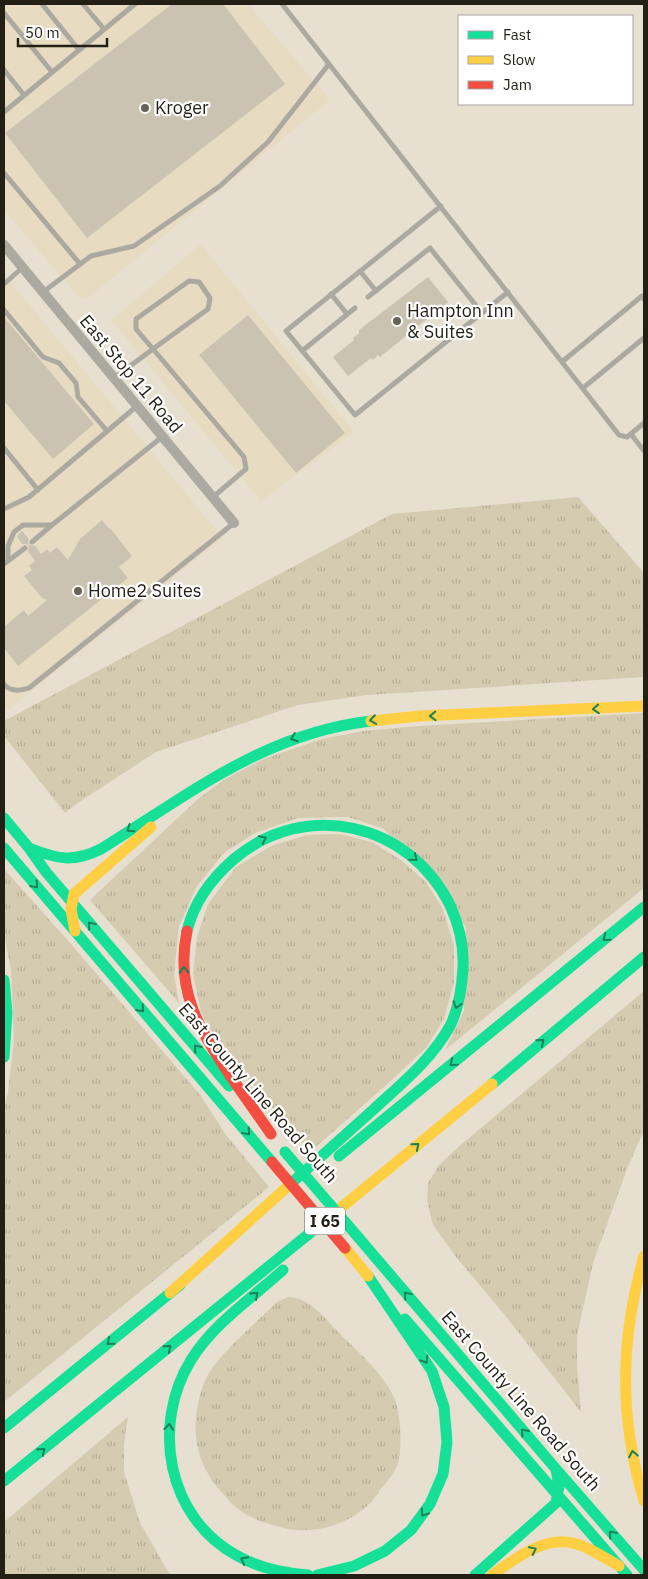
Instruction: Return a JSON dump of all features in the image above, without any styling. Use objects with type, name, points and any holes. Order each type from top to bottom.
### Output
[{"type":"main road","points":[[29,848],[66,859],[87,855],[107,846],[134,826],[244,760],[273,746],[315,731],[351,723],[396,717],[644,706]]},
{"type":"main road","points":[[75,931],[71,902],[74,894],[186,794]]},
{"type":"main road","name":"East County Line Road South","points":[[4,818],[71,902],[644,1570]]},
{"type":"main road","points":[[170,1293],[410,1076],[434,1050],[450,1025],[461,993],[464,960],[462,942],[452,910],[439,885],[420,864],[398,846],[371,832],[324,824],[293,828],[264,838],[242,850],[222,868],[204,892],[186,936],[183,967],[184,984],[193,1014],[208,1043],[271,1134]]},
{"type":"main road","name":"East County Line Road South","points":[[4,848],[368,1276],[627,1575]]},
{"type":"main road","name":"I 65","points":[[4,1428],[644,907]]},
{"type":"main road","name":"I 65","points":[[4,1481],[389,1169],[644,957]]},
{"type":"main road","points":[[4,980],[6,1013],[4,1057]]},
{"type":"main road","points":[[308,1575],[282,1572],[253,1564],[225,1549],[204,1530],[187,1507],[174,1477],[168,1435],[172,1405],[182,1375],[199,1348],[389,1169]]},
{"type":"main road","points":[[644,1256],[630,1314],[626,1346],[625,1379],[629,1433],[644,1502]]},
{"type":"main road","points":[[318,1575],[360,1566],[402,1539],[425,1512],[434,1495],[440,1482],[447,1449],[446,1417],[432,1371],[368,1276]]},
{"type":"main road","points":[[475,1575],[556,1503],[559,1477],[556,1469]]},
{"type":"main road","points":[[492,1575],[538,1547],[562,1542],[573,1542],[619,1566]]},
{"type":"street","name":"East Stop 11 Road","points":[[4,245],[234,523]]},
{"type":"lane","points":[[42,4],[79,50]]},
{"type":"lane","points":[[83,4],[104,29]]},
{"type":"lane","points":[[124,4],[129,9]]},
{"type":"lane","points":[[4,112],[135,4]]},
{"type":"lane","points":[[282,4],[619,435],[626,437],[644,423]]},
{"type":"lane","points":[[4,13],[52,72]]},
{"type":"lane","points":[[43,293],[91,256],[134,246],[220,186],[268,142],[329,64]]},
{"type":"lane","points":[[4,70],[24,95]]},
{"type":"lane","points":[[4,173],[80,264]]},
{"type":"lane","points":[[440,206],[286,331],[354,415],[508,292]]},
{"type":"lane","points":[[368,297],[430,248],[482,313]]},
{"type":"lane","points":[[4,284],[22,268]]},
{"type":"lane","points":[[360,271],[376,291]]},
{"type":"lane","points":[[114,379],[153,350],[208,309],[210,298],[199,282],[189,281],[136,319],[136,329],[153,350],[244,457],[246,469],[213,496]]},
{"type":"lane","points":[[331,294],[347,314]]},
{"type":"lane","points":[[562,362],[643,296]]},
{"type":"lane","points":[[302,351],[355,308]]},
{"type":"lane","points":[[4,310],[43,357],[59,363],[76,383],[78,397],[107,431]]},
{"type":"lane","points":[[583,388],[644,338]]},
{"type":"lane","points":[[4,509],[29,497],[137,406]]},
{"type":"lane","points":[[630,434],[644,451]]},
{"type":"lane","points":[[32,542],[162,436]]},
{"type":"lane","points":[[4,448],[38,490]]},
{"type":"lane","points":[[4,684],[6,687],[14,690],[29,688],[234,523]]},
{"type":"lane","points":[[6,562],[8,546],[14,532],[23,525],[52,525]]},
{"type":"lane","points":[[6,562],[25,548]]},
{"type":"shaded area","points":[[4,4],[248,4],[330,100],[87,299],[78,296],[4,210]]},
{"type":"shaded area","points":[[201,244],[354,432],[261,501],[111,320]]},
{"type":"shaded area","points":[[4,274],[223,538],[7,711],[4,708]]},
{"type":"green space","points":[[578,497],[644,573],[644,677],[367,695],[298,705],[156,752],[65,813],[4,736],[4,721],[392,514]]},
{"type":"green space","points":[[644,713],[644,888],[445,1050],[464,1011],[466,927],[384,829],[348,817],[298,818],[255,833],[224,853],[197,886],[179,926],[174,974],[179,1003],[90,900],[198,799],[225,779],[266,758],[322,739],[363,731],[418,726]]},
{"type":"green space","points":[[339,834],[372,842],[401,860],[425,881],[442,907],[454,945],[454,983],[444,1019],[426,1048],[310,1152],[218,1043],[201,1012],[193,974],[197,937],[208,904],[236,867],[273,845],[307,835]]},
{"type":"green space","points":[[4,869],[201,1096],[226,1135],[269,1187],[4,1402],[4,1108],[8,1092],[14,1040],[11,970],[4,934]]},
{"type":"green space","points":[[644,991],[644,1133],[627,1169],[593,1263],[577,1336],[577,1365],[581,1412],[504,1314],[456,1257],[433,1225],[427,1201],[428,1183],[439,1165],[457,1148]]},
{"type":"green space","points":[[288,1297],[303,1301],[323,1315],[372,1365],[392,1393],[398,1409],[400,1425],[400,1449],[397,1467],[372,1501],[347,1520],[336,1525],[312,1530],[288,1529],[276,1526],[254,1518],[237,1508],[214,1484],[203,1464],[197,1443],[197,1409],[203,1386],[209,1373],[241,1336],[277,1302]]},
{"type":"green space","points":[[128,1417],[124,1444],[124,1472],[140,1523],[170,1575],[4,1575],[4,1522]]},
{"type":"building","name":"Kroger","points":[[172,4],[223,4],[285,84],[87,238],[5,133]]},
{"type":"building","name":"Hampton Inn & Suites","points":[[428,277],[448,302],[380,357],[378,355],[373,360],[371,358],[348,376],[333,357],[354,340],[353,338],[359,333],[359,330]]},
{"type":"building","points":[[248,315],[345,433],[296,473],[199,355]]},
{"type":"building","points":[[4,317],[94,424],[53,459],[4,401]]},
{"type":"building","name":"Home2 Suites","points":[[102,520],[132,556],[119,567],[128,578],[18,666],[4,648],[4,627],[24,610],[28,616],[47,600],[42,598],[24,576],[32,570],[29,566],[35,561],[28,551],[29,546],[22,544],[17,537],[18,535],[22,531],[29,539],[29,545],[35,546],[41,554],[47,549],[50,553],[57,547],[68,560],[80,539]]},
{"type":"traffic: fast","points":[[29,848],[48,855],[65,858],[73,858],[91,853],[101,849],[229,769],[262,753],[296,738],[333,728],[371,721]]},
{"type":"traffic: fast","points":[[4,818],[46,872],[229,1086]]},
{"type":"traffic: fast","points":[[187,931],[199,900],[211,882],[234,859],[262,840],[292,829],[323,825],[353,828],[382,838],[409,854],[432,877],[450,905],[462,943],[463,959],[460,997],[450,1026],[443,1038],[415,1070],[287,1187]]},
{"type":"traffic: fast","points":[[4,848],[272,1162]]},
{"type":"traffic: fast","points":[[339,1156],[644,907]]},
{"type":"traffic: fast","points":[[492,1084],[644,957]]},
{"type":"traffic: fast","points":[[4,980],[7,1013],[4,1057]]},
{"type":"traffic: fast","points":[[285,1152],[358,1237]]},
{"type":"traffic: fast","points":[[4,1481],[326,1220]]},
{"type":"traffic: fast","points":[[358,1237],[556,1469]]},
{"type":"traffic: fast","points":[[283,1270],[222,1323],[191,1360],[179,1385],[171,1413],[169,1440],[173,1468],[181,1494],[194,1518],[213,1538],[236,1555],[262,1567],[308,1575]]},
{"type":"traffic: fast","points":[[317,1575],[354,1566],[385,1551],[411,1530],[430,1504],[443,1474],[447,1442],[444,1407],[432,1371],[368,1276]]},
{"type":"traffic: fast","points":[[4,1428],[180,1285]]},
{"type":"traffic: fast","points":[[405,1319],[627,1575]]},
{"type":"traffic: fast","points":[[556,1469],[644,1570]]},
{"type":"traffic: fast","points":[[475,1575],[556,1503],[559,1486],[556,1469]]},
{"type":"traffic: slow","points":[[371,721],[420,716],[644,706]]},
{"type":"traffic: slow","points":[[75,931],[71,909],[74,894],[151,827]]},
{"type":"traffic: slow","points":[[326,1220],[492,1084]]},
{"type":"traffic: slow","points":[[170,1293],[287,1187]]},
{"type":"traffic: slow","points":[[345,1248],[368,1276]]},
{"type":"traffic: slow","points":[[644,1256],[630,1318],[626,1378],[630,1439],[644,1501]]},
{"type":"traffic: slow","points":[[492,1575],[532,1549],[554,1542],[577,1544],[619,1566]]},
{"type":"traffic: jam","points":[[187,931],[184,971],[192,1007],[218,1057],[271,1134]]},
{"type":"traffic: jam","points":[[272,1162],[345,1248]]},
{"type":"place","name":"Kroger","points":[[145,108]]},
{"type":"place","name":"Hampton Inn & Suites","points":[[397,321]]},
{"type":"place","name":"Home2 Suites","points":[[78,591]]}]
